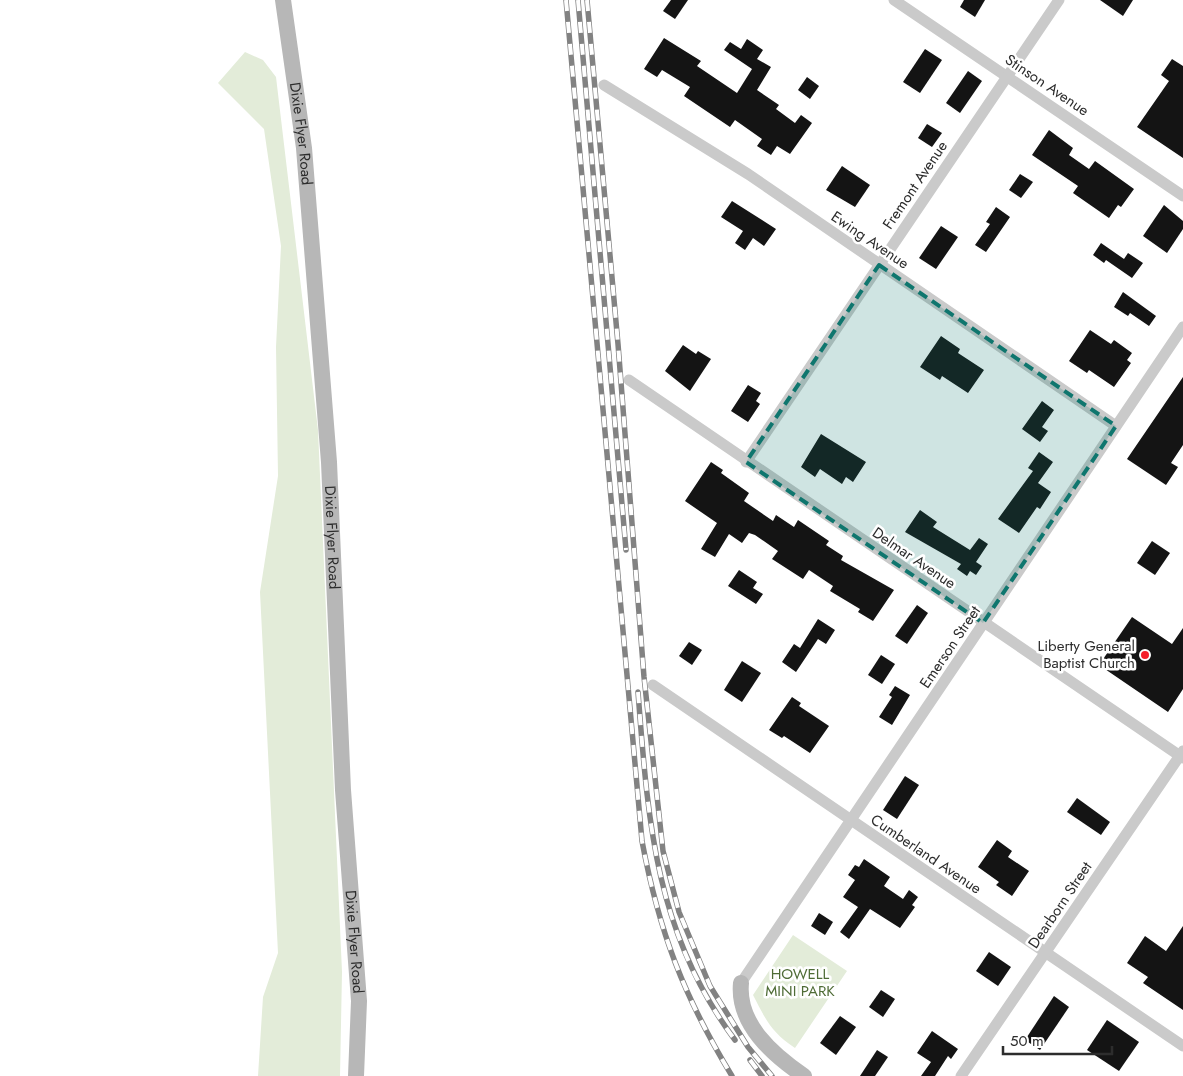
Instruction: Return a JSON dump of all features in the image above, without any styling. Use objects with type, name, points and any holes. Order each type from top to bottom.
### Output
[{"type":"street","name":"Dixie Flyer Road","points":[[284,0],[304,148],[329,462],[343,790],[359,1001],[356,1076]]},
{"type":"street","name":"Stinson Avenue","points":[[894,0],[1183,196]]},
{"type":"street","name":"Fremont Avenue","points":[[746,462],[1059,0]]},
{"type":"street","name":"Ewing Avenue","points":[[604,85],[748,174],[1116,426]]},
{"type":"street","name":"Emerson Street","points":[[741,983],[1183,327]]},
{"type":"street","name":"Delmar Avenue","points":[[629,380],[983,623],[1182,755]]},
{"type":"street","name":"Cumberland Avenue","points":[[653,685],[850,821],[1183,1046]]},
{"type":"street","name":"Dearborn Street","points":[[961,1076],[1182,755]]},
{"type":"street","points":[[741,983],[742,1002],[757,1033],[776,1054],[804,1076]]},
{"type":"highlighted area","points":[[879,265],[1116,426],[983,623],[746,462]]},
{"type":"green space","points":[[245,52],[263,60],[276,77],[318,430],[342,972],[340,1076],[258,1076],[263,997],[278,953],[260,592],[278,476],[276,347],[281,246],[264,129],[218,83]]},
{"type":"green space","name":"HOWELL MINI PARK","points":[[793,935],[847,971],[795,1048],[770,1025],[753,995]]},
{"type":"building","points":[[671,0],[688,0],[675,19],[663,11]]},
{"type":"building","points":[[964,0],[985,0],[975,17],[960,7]]},
{"type":"building","points":[[1100,0],[1133,0],[1123,16]]},
{"type":"building","points":[[664,38],[701,61],[697,66],[737,93],[752,69],[724,50],[730,42],[741,49],[747,39],[763,50],[757,59],[771,67],[757,90],[779,105],[776,109],[795,123],[801,115],[812,123],[790,154],[777,146],[771,155],[757,146],[762,139],[735,120],[730,127],[684,96],[690,87],[662,70],[657,77],[644,69]]},
{"type":"building","points":[[925,49],[942,60],[920,93],[903,82]]},
{"type":"building","points":[[1172,59],[1183,66],[1183,158],[1137,127],[1169,81],[1161,75]]},
{"type":"building","points":[[968,71],[982,81],[960,113],[946,103]]},
{"type":"building","points":[[807,77],[819,86],[810,99],[798,90]]},
{"type":"building","points":[[927,124],[942,133],[932,147],[918,138]]},
{"type":"building","points":[[1049,130],[1073,148],[1069,155],[1089,169],[1095,161],[1134,189],[1121,207],[1118,205],[1109,218],[1073,193],[1078,186],[1032,155]]},
{"type":"building","points":[[842,166],[870,185],[855,207],[826,190]]},
{"type":"building","points":[[1020,174],[1033,182],[1021,198],[1009,190]]},
{"type":"building","points":[[732,201],[776,229],[764,246],[753,238],[745,250],[735,243],[743,231],[721,217]]},
{"type":"building","points":[[1164,205],[1183,221],[1183,229],[1167,253],[1143,236]]},
{"type":"building","points":[[996,207],[1010,217],[986,252],[975,245],[990,224],[986,222]]},
{"type":"building","points":[[941,226],[958,237],[936,269],[919,258]]},
{"type":"building","points":[[1101,243],[1124,259],[1128,253],[1143,263],[1132,278],[1106,260],[1104,263],[1093,255]]},
{"type":"building","points":[[1123,292],[1156,316],[1149,326],[1130,313],[1128,316],[1114,307]]},
{"type":"building","points":[[1090,330],[1111,344],[1114,340],[1132,353],[1127,360],[1131,363],[1114,387],[1089,370],[1087,373],[1069,361]]},
{"type":"building","points":[[941,336],[960,349],[958,353],[984,370],[968,393],[942,376],[940,380],[920,367]]},
{"type":"building","points":[[683,345],[696,354],[698,351],[711,359],[690,391],[665,371]]},
{"type":"building","points":[[1183,377],[1183,445],[1171,463],[1178,467],[1166,485],[1127,459]]},
{"type":"building","points":[[748,385],[761,393],[756,401],[760,404],[748,422],[731,411]]},
{"type":"building","points":[[1042,401],[1054,410],[1042,427],[1048,431],[1040,442],[1022,429]]},
{"type":"building","points":[[821,434],[866,462],[853,482],[846,477],[842,484],[820,469],[815,477],[801,467]]},
{"type":"building","points":[[1039,452],[1053,462],[1038,483],[1051,492],[1040,509],[1037,507],[1019,533],[998,519],[1033,471],[1028,468]]},
{"type":"building","points":[[711,462],[723,470],[721,473],[749,493],[744,501],[773,521],[776,515],[794,527],[798,520],[829,541],[826,545],[843,556],[841,560],[894,590],[873,621],[858,612],[860,609],[830,591],[833,586],[809,570],[803,579],[772,559],[778,551],[755,535],[749,533],[742,543],[729,534],[715,557],[701,549],[717,523],[685,501]]},
{"type":"building","points":[[920,510],[937,522],[933,527],[970,550],[979,538],[988,544],[976,562],[982,566],[976,575],[970,571],[967,576],[957,569],[961,564],[905,532]]},
{"type":"building","points":[[1152,541],[1170,553],[1155,575],[1137,563]]},
{"type":"building","points":[[739,570],[757,582],[753,588],[763,594],[756,604],[728,586]]},
{"type":"building","points":[[917,605],[928,613],[907,644],[895,636]]},
{"type":"building","name":"Liberty General Baptist Church","points":[[1132,617],[1172,644],[1183,628],[1183,689],[1168,712],[1099,665]]},
{"type":"building","points":[[818,619],[835,630],[826,644],[818,639],[796,672],[782,662],[794,644],[800,648]]},
{"type":"building","points":[[689,642],[702,650],[692,665],[679,656]]},
{"type":"building","points":[[881,655],[895,664],[882,684],[868,675]]},
{"type":"building","points":[[742,661],[761,673],[742,702],[724,690]]},
{"type":"building","points":[[895,686],[910,695],[892,725],[879,717],[892,697],[889,695]]},
{"type":"building","points":[[792,697],[801,703],[799,706],[829,726],[810,753],[784,736],[782,738],[769,730]]},
{"type":"building","points":[[905,776],[919,785],[897,819],[883,810]]},
{"type":"building","points":[[1077,798],[1110,822],[1101,835],[1067,812]]},
{"type":"building","points":[[997,840],[1012,851],[1008,857],[1029,871],[1012,896],[996,885],[999,882],[978,867]]},
{"type":"building","points":[[864,859],[890,877],[884,886],[903,899],[909,890],[918,897],[912,905],[915,907],[900,928],[870,909],[849,939],[840,932],[858,907],[843,897],[855,880],[848,875],[855,865],[859,867]]},
{"type":"building","points":[[819,913],[833,922],[825,935],[811,926]]},
{"type":"building","points":[[1183,926],[1183,1010],[1143,983],[1148,977],[1127,963],[1145,936],[1166,951]]},
{"type":"building","points":[[989,952],[1011,967],[998,986],[976,971]]},
{"type":"building","points":[[881,990],[895,999],[883,1017],[869,1007]]},
{"type":"building","points":[[1054,996],[1069,1007],[1040,1050],[1025,1040]]},
{"type":"building","points":[[840,1016],[856,1027],[836,1055],[820,1043]]},
{"type":"building","points":[[1107,1020],[1139,1042],[1119,1071],[1087,1050]]},
{"type":"building","points":[[932,1031],[958,1049],[951,1059],[948,1056],[935,1076],[921,1076],[931,1062],[917,1053]]},
{"type":"building","points":[[877,1050],[888,1057],[875,1076],[860,1076]]},
{"type":"railway","points":[[566,0],[642,841],[656,905],[675,963],[700,1019],[732,1076]]},
{"type":"railway","points":[[578,0],[626,550]]},
{"type":"railway","points":[[587,0],[618,344],[644,677],[663,851],[679,912],[710,986],[748,1047],[772,1076]]},
{"type":"railway","points":[[638,692],[646,786],[660,874],[672,917],[688,959],[708,1000],[735,1040]]},
{"type":"railway","points":[[750,1060],[762,1076]]},
{"type":"place","name":"Liberty General Baptist Church","points":[[1145,655]]}]
